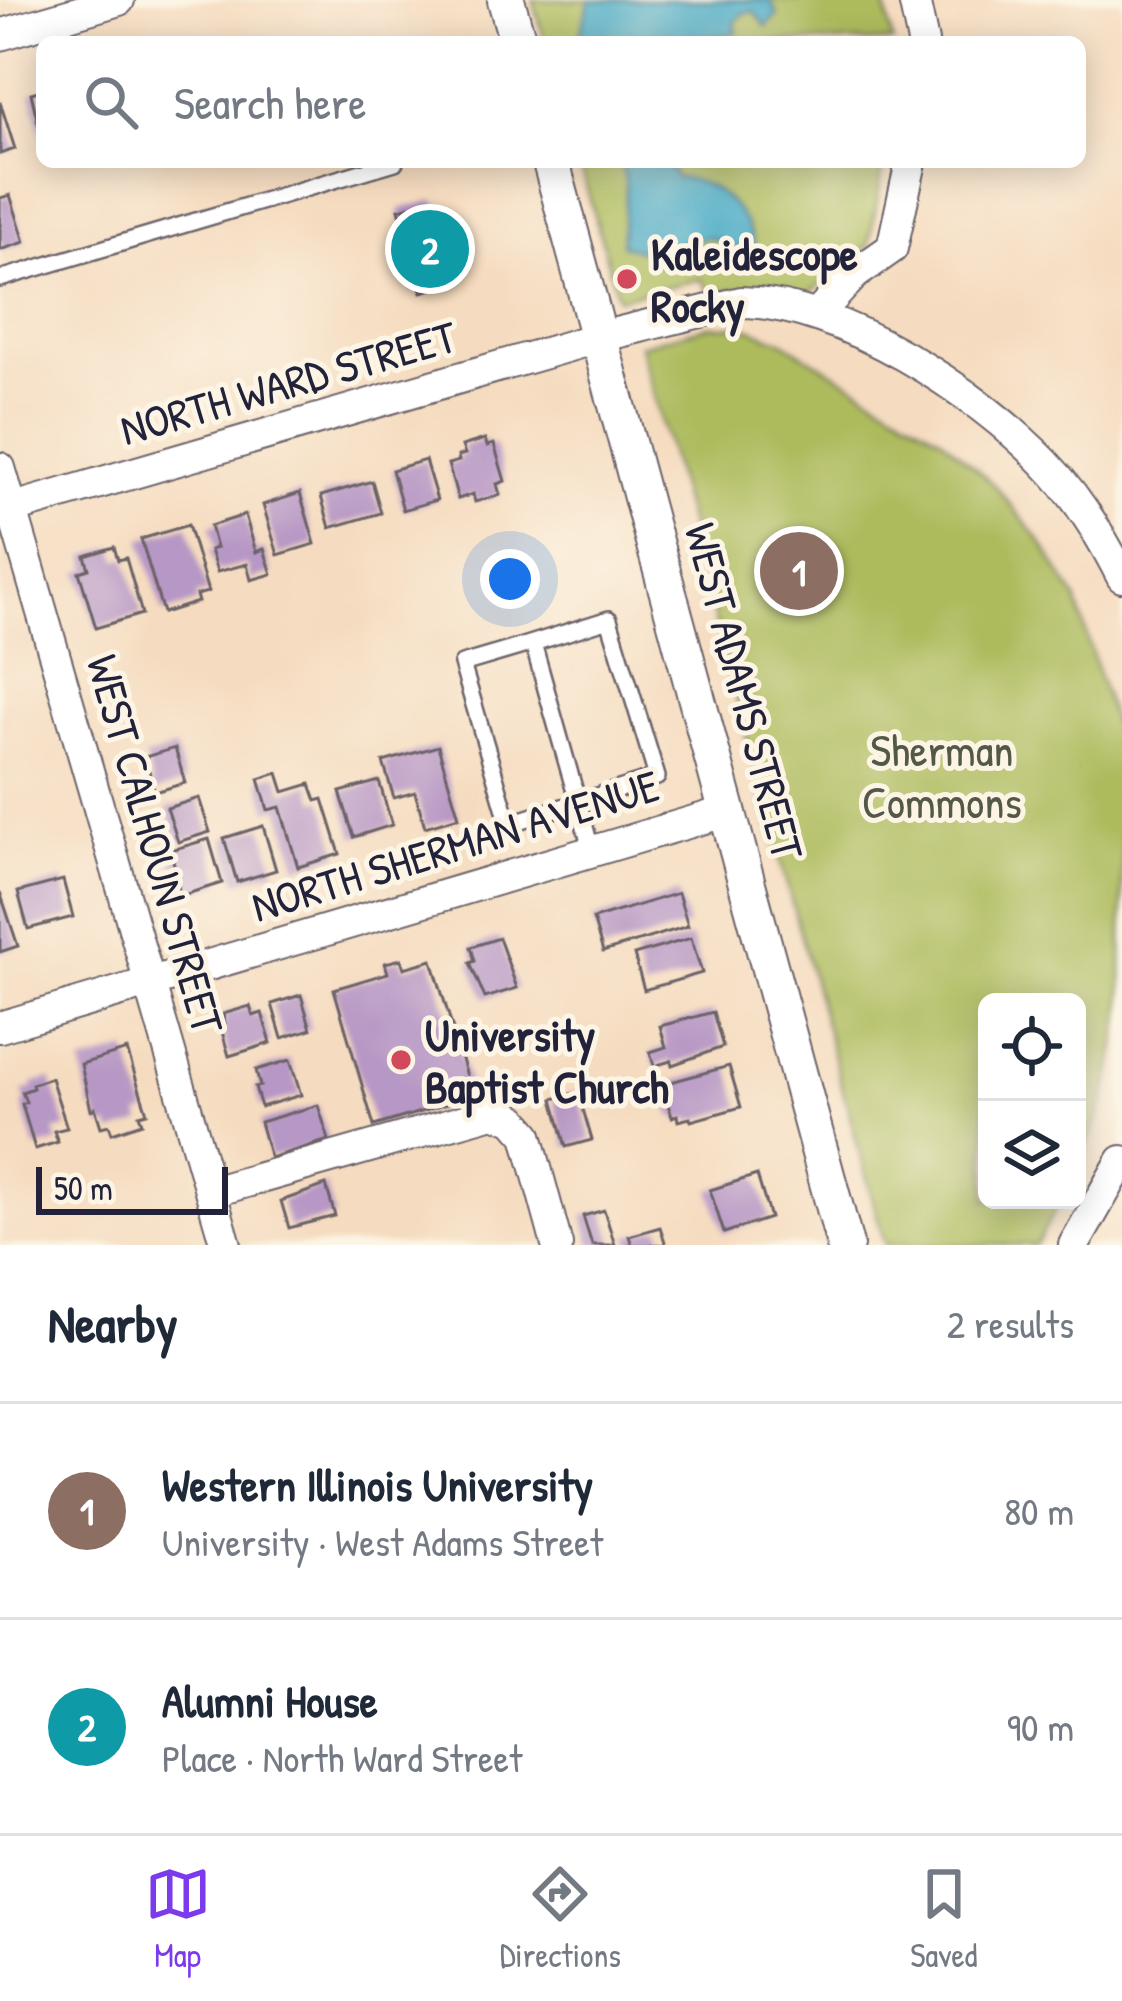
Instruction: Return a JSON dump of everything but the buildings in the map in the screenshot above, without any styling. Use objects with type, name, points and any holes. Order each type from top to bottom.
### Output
[{"type":"street","points":[[0,35],[119,0]]},
{"type":"street","points":[[506,0],[516,36]]},
{"type":"street","points":[[914,0],[922,36]]},
{"type":"street","name":"WEST ADAMS STREET","points":[[553,168],[845,1245]]},
{"type":"street","points":[[817,315],[855,274],[892,248],[910,168]]},
{"type":"street","name":"NORTH WARD STREET","points":[[6,510],[600,338],[741,302],[760,302],[817,315],[891,347],[1004,426],[1078,501],[1122,577]]},
{"type":"street","name":"WEST CALHOUN STREET","points":[[0,468],[6,510],[226,1245]]},
{"type":"street","name":"NORTH SHERMAN AVENUE","points":[[0,1027],[728,812]]},
{"type":"street","points":[[211,1192],[493,1112],[513,1119],[527,1135],[556,1245]]},
{"type":"street","points":[[1075,1245],[1122,1161]]},
{"type":"lane","points":[[0,279],[375,168]]},
{"type":"lane","points":[[609,619],[657,777],[509,824],[462,664],[532,643],[609,619]]},
{"type":"lane","points":[[532,643],[592,852]]},
{"type":"green space","points":[[533,0],[884,0],[892,36],[543,36]]},
{"type":"green space","points":[[581,168],[883,168],[869,246],[805,297],[742,290],[709,292],[701,279],[618,298]]},
{"type":"green space","name":"Sherman Commons","points":[[708,326],[743,326],[780,340],[942,438],[998,489],[1044,546],[1076,599],[1122,754],[1122,1010],[1110,1080],[1086,1147],[1086,993],[978,993],[978,1209],[1056,1209],[1036,1245],[885,1245],[640,345]]},
{"type":"water","points":[[590,0],[770,0],[778,14],[766,27],[754,11],[743,13],[735,23],[737,33],[718,36],[580,36]]},
{"type":"water","points":[[621,168],[670,168],[676,178],[715,190],[744,220],[755,246],[751,252],[708,237],[643,252],[622,245]]},
{"type":"place","name":"Alumni House","points":[[430,249]]},
{"type":"place","name":"Kaleidescope Rocky","points":[[627,279]]},
{"type":"place","name":"Western Illinois University","points":[[799,571]]},
{"type":"place","name":"University Baptist Church","points":[[401,1060]]}]
